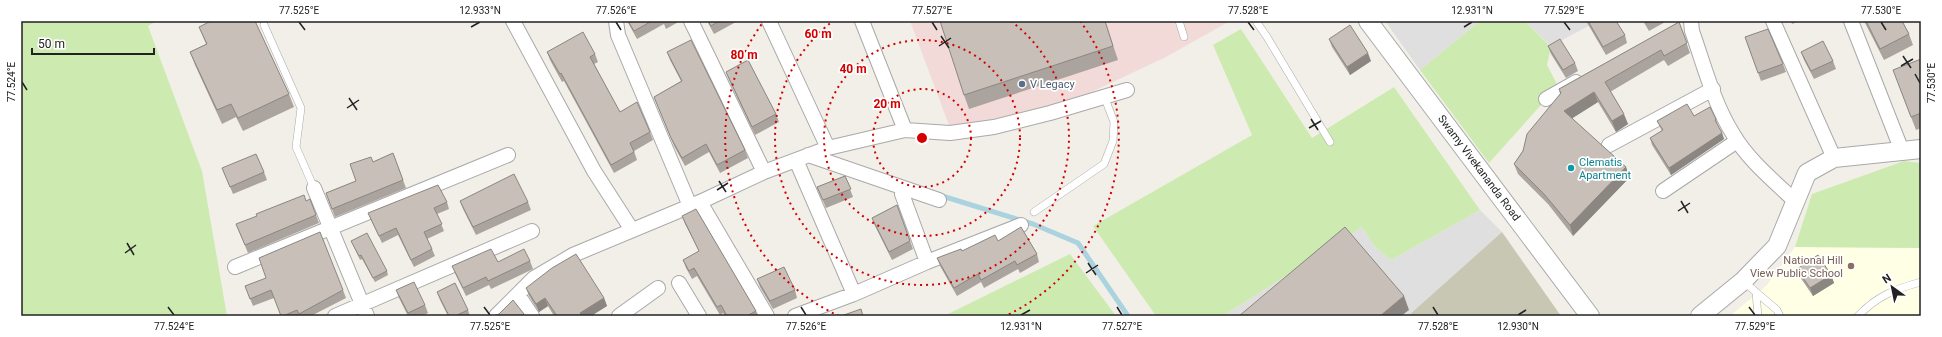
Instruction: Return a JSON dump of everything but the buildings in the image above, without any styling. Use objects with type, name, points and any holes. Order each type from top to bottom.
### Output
[{"type":"street","points":[[513,21],[594,172],[632,230]]},
{"type":"street","points":[[616,21],[618,35],[695,204],[767,316]]},
{"type":"street","points":[[690,21],[764,172]]},
{"type":"street","points":[[769,21],[828,148]]},
{"type":"street","points":[[862,21],[905,130]]},
{"type":"street","name":"Swamy Vivekananda Road","points":[[1368,21],[1590,316]]},
{"type":"street","points":[[1691,21],[1692,31],[1724,119],[1745,151],[1796,202]]},
{"type":"street","points":[[1773,21],[1834,158]]},
{"type":"street","points":[[1851,21],[1902,151]]},
{"type":"street","points":[[1546,99],[1587,75]]},
{"type":"street","points":[[1609,145],[1713,89]]},
{"type":"street","points":[[496,316],[534,278],[574,255],[695,204],[764,172],[828,148],[905,130],[950,133],[994,127],[1050,113],[1126,90]]},
{"type":"street","points":[[1663,190],[1738,141]]},
{"type":"street","points":[[1700,316],[1743,280],[1777,246],[1796,202],[1806,173],[1834,158],[1921,149]]},
{"type":"street","points":[[235,267],[331,229],[508,155]]},
{"type":"street","points":[[802,158],[939,200]]},
{"type":"street","points":[[802,158],[854,294]]},
{"type":"street","points":[[314,188],[364,310]]},
{"type":"street","points":[[902,194],[927,262]]},
{"type":"street","points":[[795,316],[854,294],[927,262],[1021,225]]},
{"type":"street","points":[[335,316],[364,310],[532,231]]},
{"type":"street","points":[[679,283],[699,316]]},
{"type":"street","points":[[619,316],[658,288]]},
{"type":"street","points":[[518,295],[532,316]]},
{"type":"lane","points":[[1179,21],[1184,37]]},
{"type":"lane","points":[[1256,21],[1330,142]]},
{"type":"lane","points":[[264,25],[301,108],[296,147],[314,188]]},
{"type":"lane","points":[[1034,212],[1104,164],[1113,141],[1114,122],[1104,96]]},
{"type":"lane","points":[[1743,280],[1777,310],[1780,316]]},
{"type":"lane","points":[[1858,316],[1869,304],[1895,289],[1921,282]]},
{"type":"lane","points":[[1756,293],[1758,316]]},
{"type":"shaded area","name":"V Legacy","points":[[910,21],[1230,21],[1166,57],[1053,110],[950,128]]},
{"type":"shaded area","points":[[1385,21],[1480,21],[1420,70]]},
{"type":"shaded area","points":[[1525,21],[1598,21],[1551,46]]},
{"type":"shaded area","points":[[1480,210],[1502,232],[1408,316],[1223,316],[1362,227],[1375,247],[1391,260]]},
{"type":"shaded area","points":[[1502,232],[1561,316],[1408,316]]},
{"type":"shaded area","name":"National Hill View Public School","points":[[1795,247],[1921,248],[1921,316],[1730,316],[1767,285]]},
{"type":"green space","points":[[21,21],[157,21],[148,26],[202,171],[227,316],[21,316]]},
{"type":"green space","points":[[1480,21],[1525,21],[1551,47],[1547,65],[1558,86],[1489,163],[1420,70]]},
{"type":"green space","points":[[1241,29],[1312,138],[1394,87],[1480,210],[1391,260],[1375,247],[1362,227],[1223,316],[1156,316],[1093,226],[1252,135],[1213,45]]},
{"type":"green space","points":[[1904,161],[1921,163],[1921,248],[1795,247],[1812,194]]},
{"type":"green space","points":[[1070,254],[1116,316],[944,316]]},
{"type":"waterway","points":[[939,195],[1033,224],[1078,243],[1128,316]]},
{"type":"place","name":"V Legacy","points":[[1022,84]]},
{"type":"place","name":"Clematis Apartment","points":[[1571,168]]},
{"type":"place","name":"National Hill View Public School","points":[[1851,266]]}]
